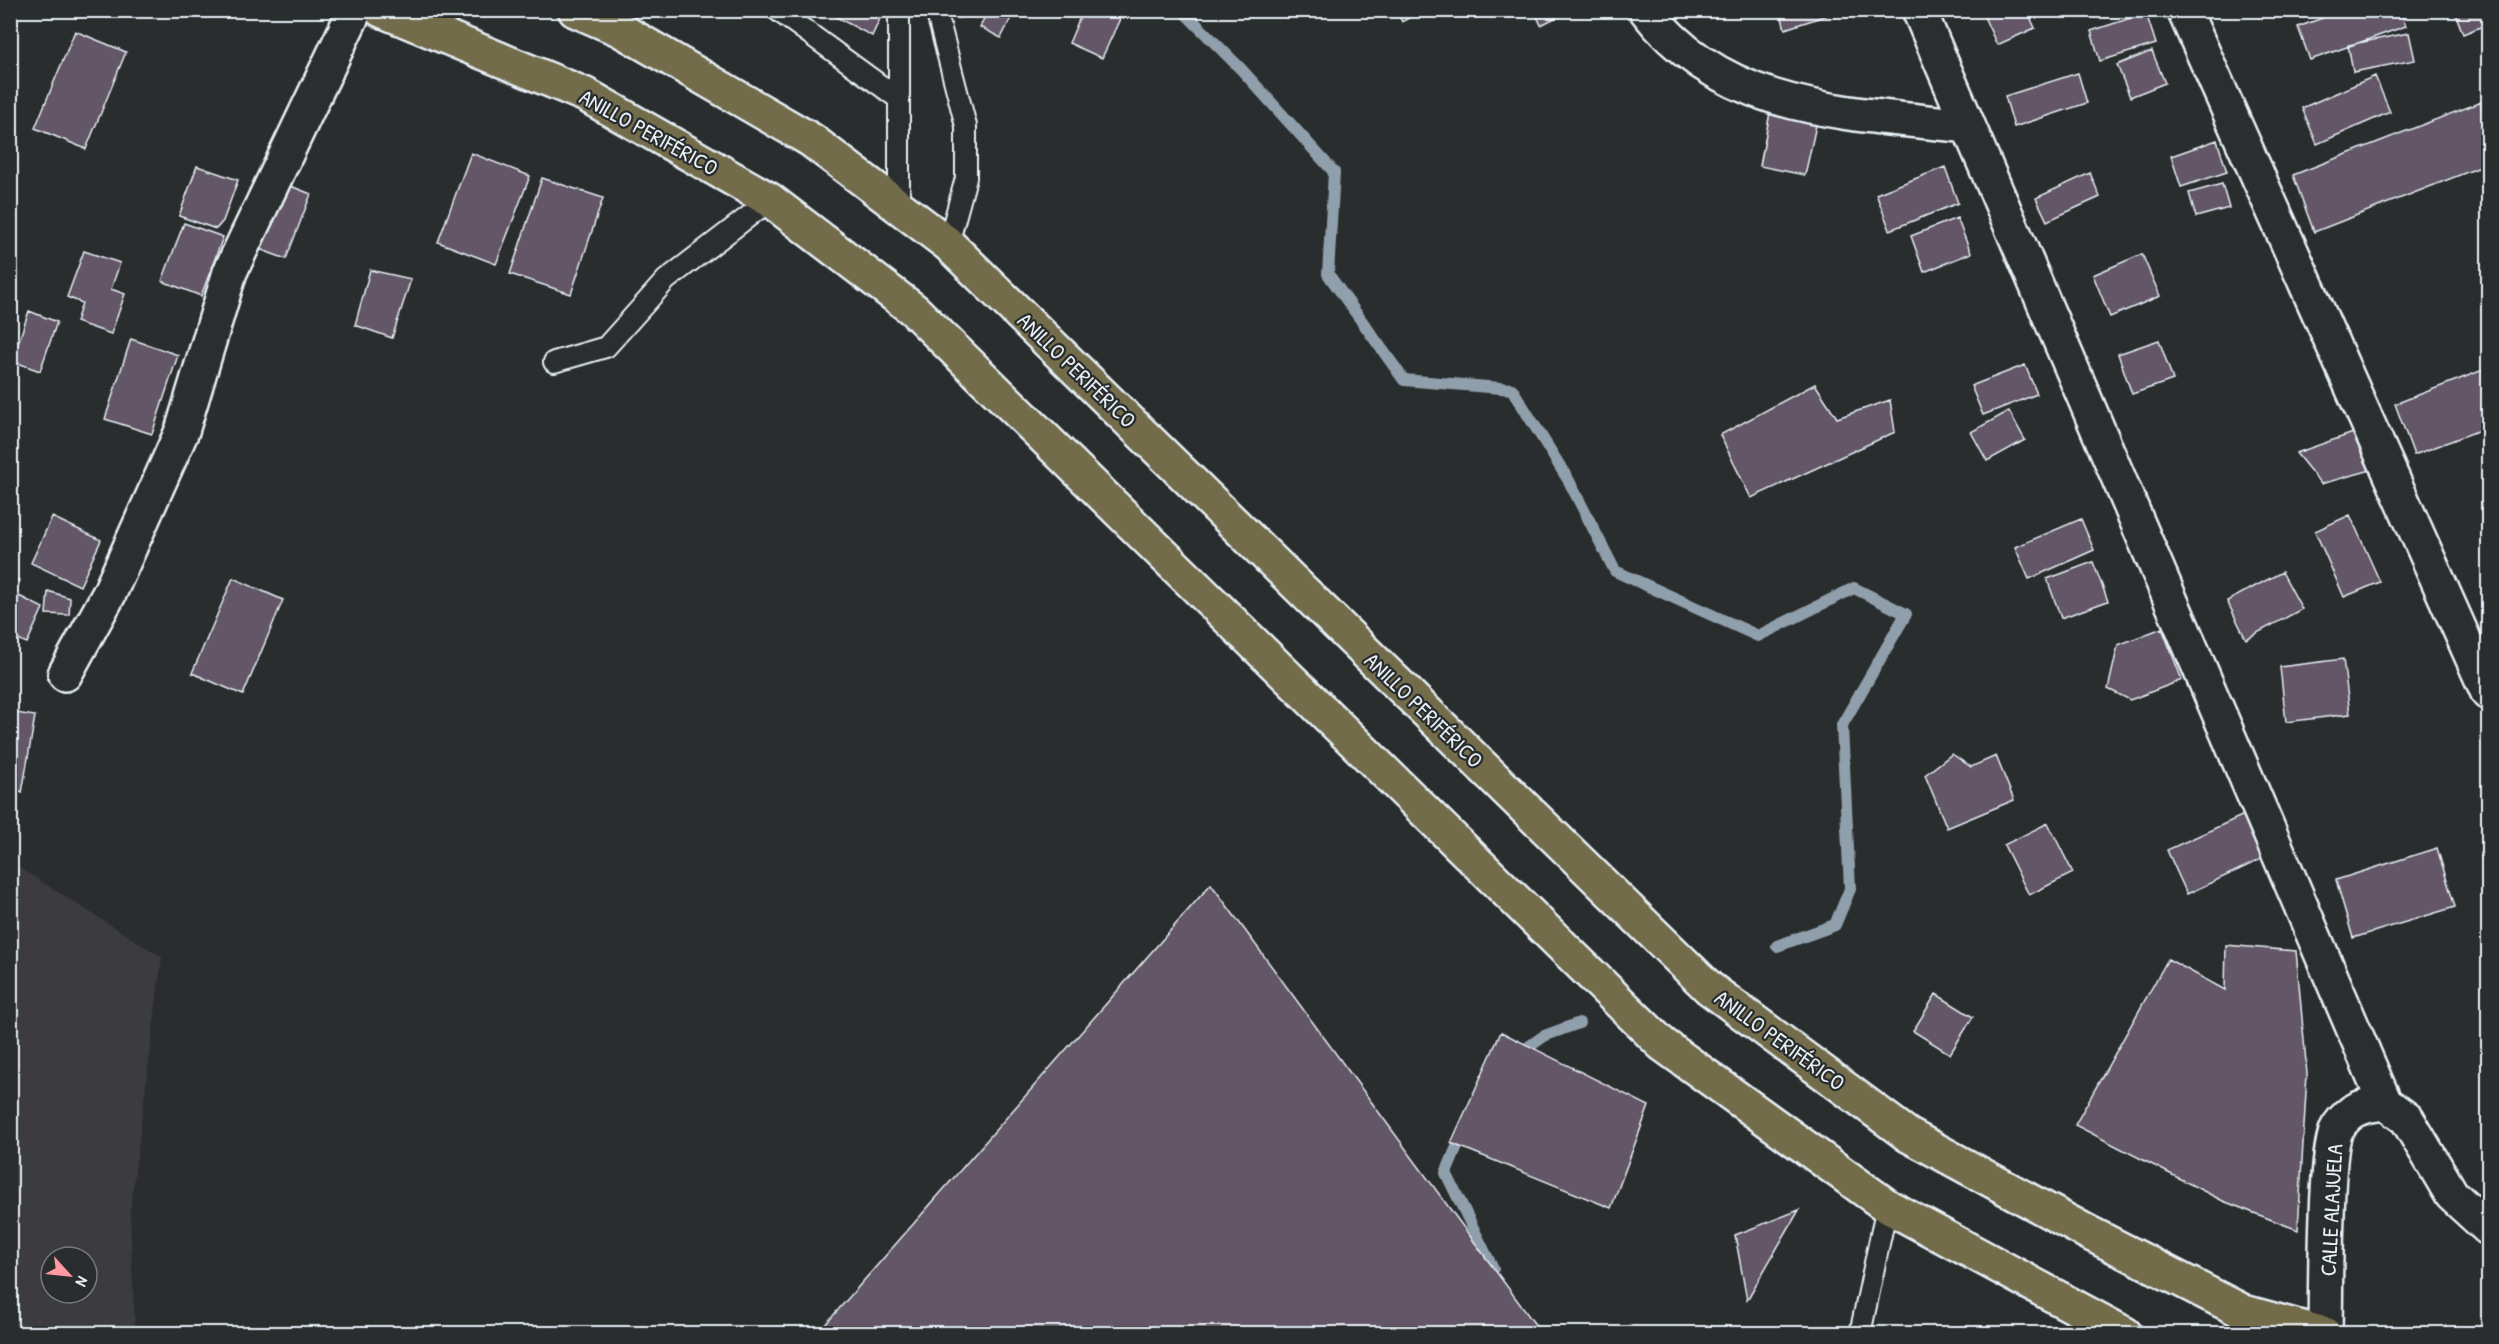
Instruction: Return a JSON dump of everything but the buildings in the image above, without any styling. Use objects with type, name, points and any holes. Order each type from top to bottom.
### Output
[{"type":"highway","name":"ANILLO PERIFÉRICO","points":[[381,10],[586,95],[770,200],[914,310],[1662,1044],[1887,1206],[2125,1334]]},
{"type":"highway","name":"ANILLO PERIFÉRICO","points":[[575,10],[619,29],[811,140],[948,244],[1709,988],[1908,1135],[2087,1232],[2244,1312],[2324,1334]]},
{"type":"street","points":[[65,674],[109,594],[182,430],[230,272],[355,10]]},
{"type":"street","points":[[1646,10],[1665,36],[1703,66],[1754,91],[1814,109],[1967,126]]},
{"type":"street","points":[[1919,10],[2385,1103],[2407,1119],[2452,1195],[2488,1228]]},
{"type":"street","points":[[2184,10],[2488,693]]},
{"type":"street","name":"CALLE ALAJUELA","points":[[2324,1334],[2330,1156],[2337,1127],[2360,1105],[2385,1103]]},
{"type":"lane","points":[[777,10],[805,18],[899,99]]},
{"type":"lane","points":[[898,10],[899,207]]},
{"type":"lane","points":[[936,10],[966,126],[966,178],[948,244]]},
{"type":"lane","points":[[554,362],[606,347],[666,280],[770,200]]},
{"type":"lane","points":[[1860,1334],[1887,1206]]},
{"type":"shaded area","points":[[10,862],[162,957],[130,1213],[135,1333],[11,1333]]},
{"type":"waterway","points":[[1182,10],[1241,69],[1334,172],[1328,274],[1404,380],[1512,389],[1569,481],[1615,571],[1758,636],[1854,588],[1906,614],[1842,725],[1850,889],[1835,925],[1777,946]]},
{"type":"waterway","points":[[1517,1055],[1544,1036],[1579,1023]]},
{"type":"waterway","points":[[1464,1130],[1446,1173],[1493,1269]]}]
